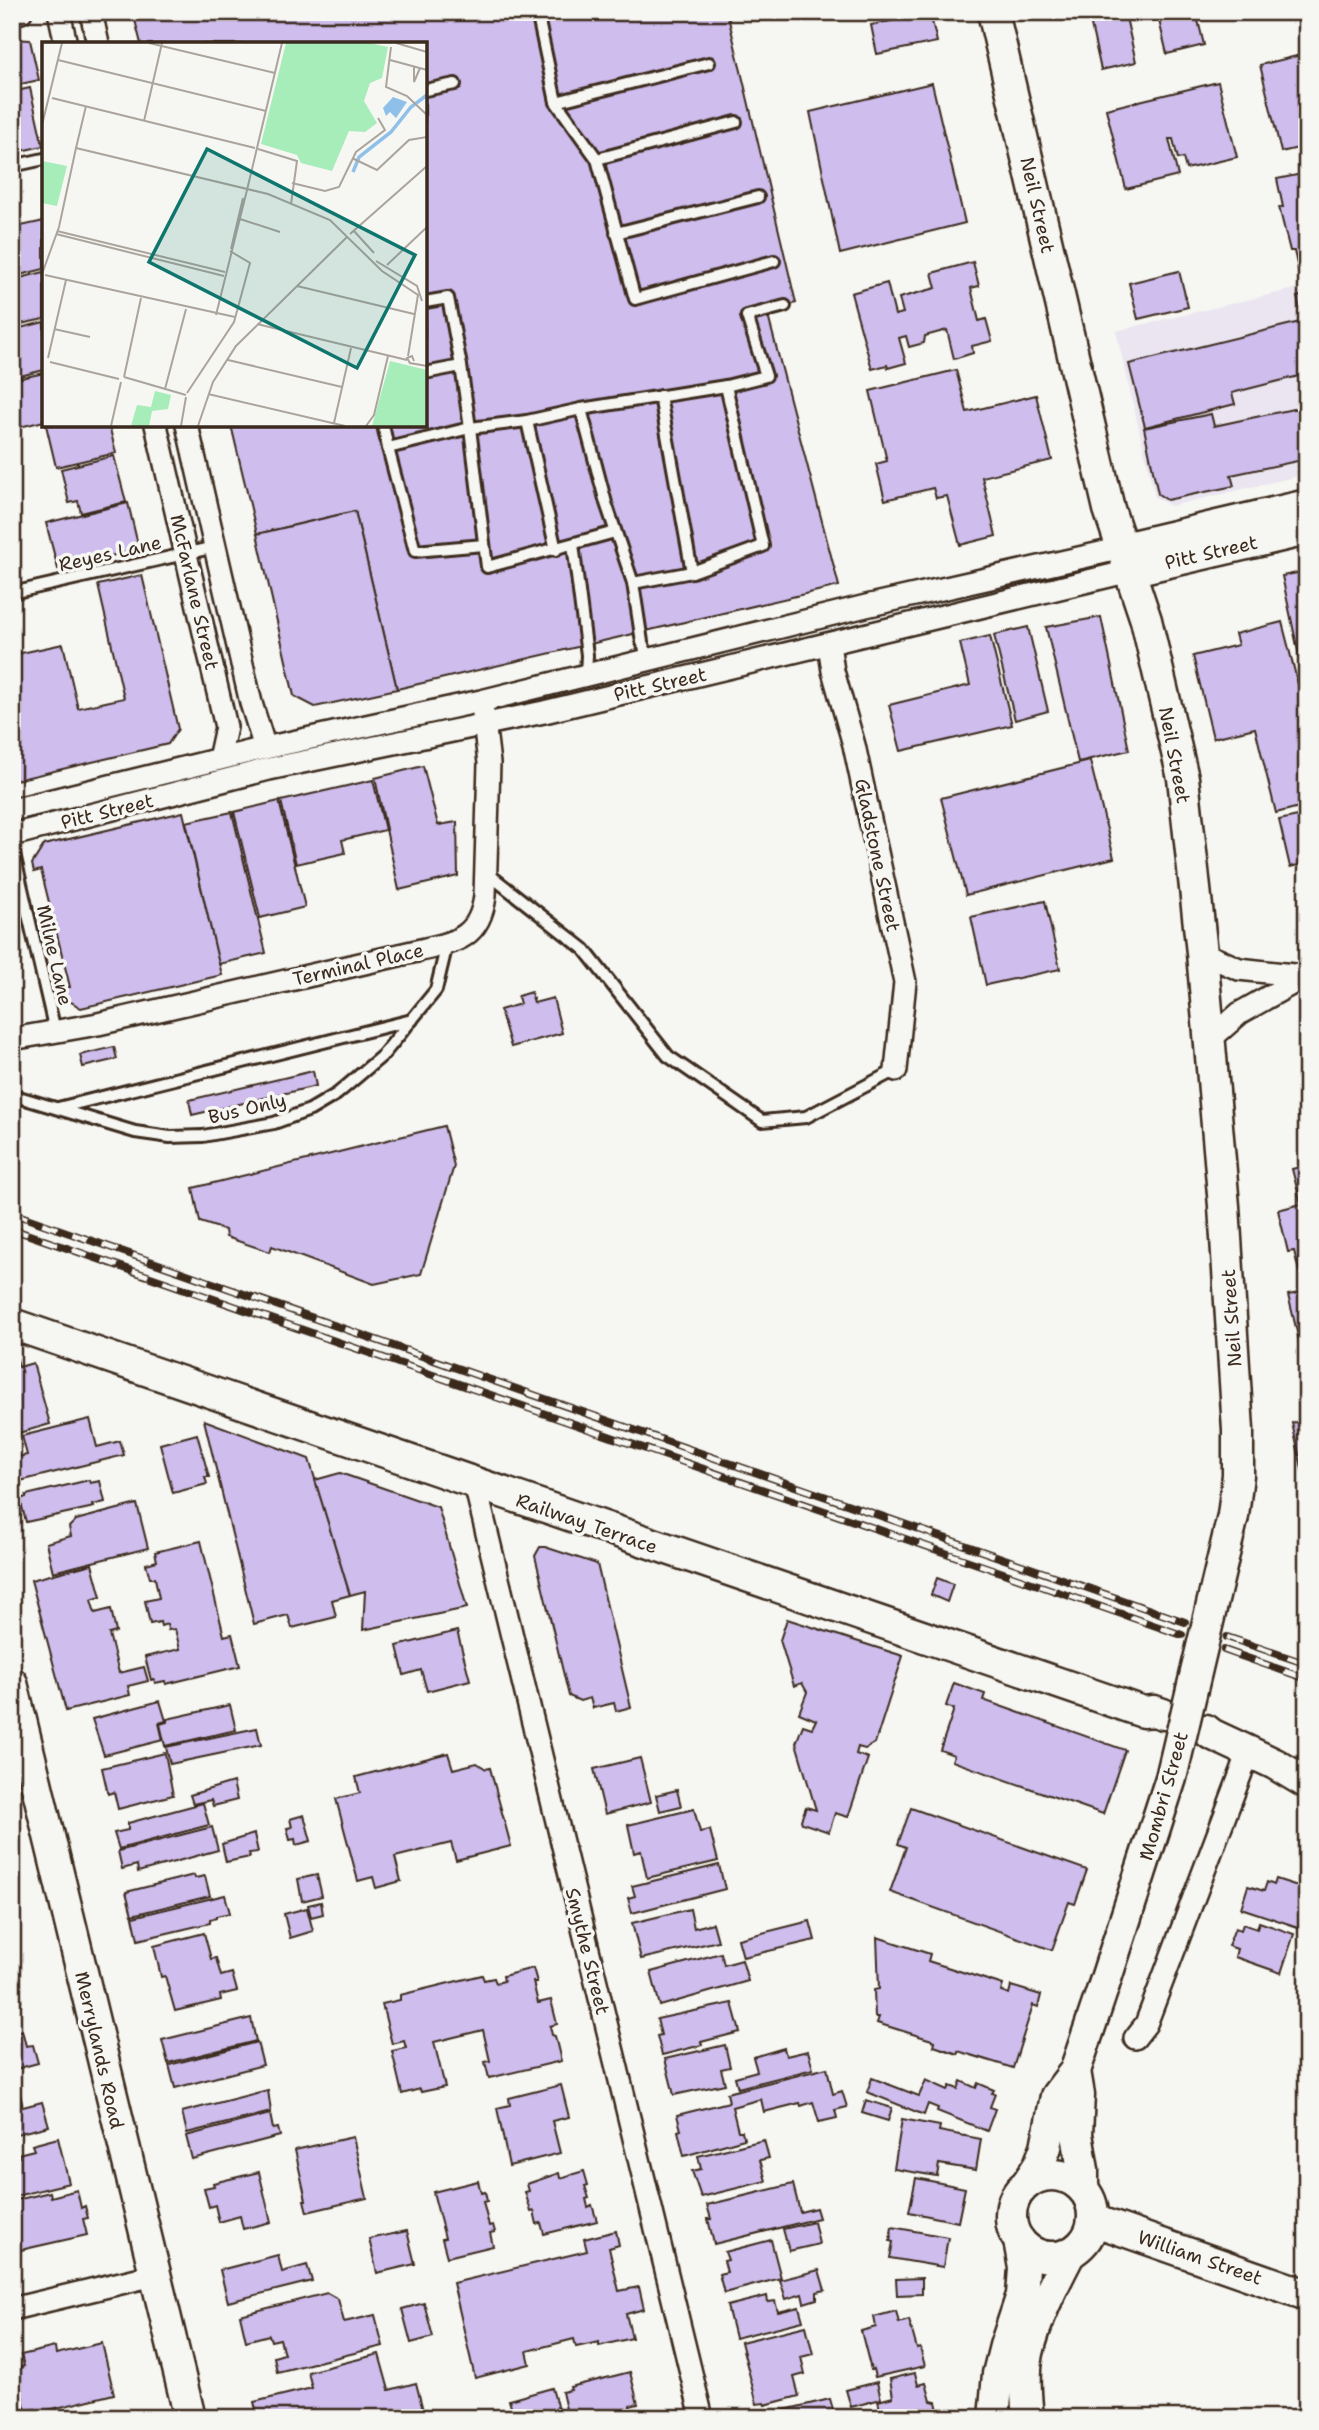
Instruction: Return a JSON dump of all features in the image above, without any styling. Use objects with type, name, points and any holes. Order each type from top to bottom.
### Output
[{"type":"main road","name":"Neil Street","points":[[993,12],[1109,509],[1146,620],[1183,778],[1202,953],[1224,1206],[1238,1430],[1238,1475],[1233,1516]]},
{"type":"main road","name":"Pitt Street","points":[[1126,560],[1307,505]]},
{"type":"main road","name":"Pitt Street","points":[[1126,560],[1307,530]]},
{"type":"main road","name":"Railway Terrace","points":[[12,1324],[1143,1712],[1163,1714]]},
{"type":"main road","name":"Mombri Street","points":[[1028,2182],[1046,2147],[1056,2096],[1075,2071],[1171,1778],[1233,1516]]},
{"type":"main road","name":"Merrylands Road","points":[[12,1683],[190,2418]]},
{"type":"main road","points":[[1206,1730],[1307,1783]]},
{"type":"main road","name":"Mombri Street","points":[[1075,2071],[1079,2095],[1077,2134],[1083,2189]]},
{"type":"main road","points":[[994,2418],[1005,2346],[1022,2295],[1024,2268],[1019,2240],[1013,2228],[1013,2203],[1028,2182],[1040,2177],[1066,2177],[1083,2189],[1092,2207],[1093,2220],[1089,2234],[1079,2246],[1070,2253],[1053,2257],[1028,2249],[1019,2240]]},
{"type":"main road","name":"William Street","points":[[1093,2220],[1307,2295]]},
{"type":"main road","points":[[1028,2418],[1028,2353],[1048,2297],[1070,2253]]},
{"type":"street","points":[[12,14],[21,12]]},
{"type":"street","points":[[59,12],[66,42]]},
{"type":"street","points":[[91,12],[98,42]]},
{"type":"street","name":"McFarlane Street","points":[[156,427],[226,727],[219,759]]},
{"type":"street","name":"McFarlane Street","points":[[187,427],[251,703],[265,748]]},
{"type":"street","name":"Pitt Street","points":[[12,835],[269,769],[485,725],[829,643],[1126,560]]},
{"type":"street","name":"Pitt Street","points":[[12,810],[265,748],[481,701],[866,606],[1126,560]]},
{"type":"street","name":"Gladstone Street","points":[[829,643],[905,982],[896,1070]]},
{"type":"street","name":"Terminal Place","points":[[12,1039],[447,944],[472,930],[483,910],[486,872],[489,763],[481,701]]},
{"type":"street","points":[[1202,953],[1239,969],[1305,976]]},
{"type":"street","points":[[1208,1041],[1240,1013],[1305,976]]},
{"type":"street","name":"Smythe Street","points":[[475,1484],[702,2418]]},
{"type":"street","points":[[1135,2038],[1146,2024],[1249,1752]]},
{"type":"street","points":[[12,2309],[154,2275]]},
{"type":"lane","points":[[540,13],[556,102],[597,159],[635,299],[774,261]]},
{"type":"lane","points":[[556,102],[709,63]]},
{"type":"lane","points":[[427,90],[455,84]]},
{"type":"lane","points":[[597,159],[736,122]]},
{"type":"lane","points":[[12,166],[42,159]]},
{"type":"lane","points":[[616,233],[758,197]]},
{"type":"lane","points":[[427,302],[447,298],[461,366],[487,567],[615,532]]},
{"type":"lane","points":[[388,447],[470,428],[527,421],[582,408],[726,386],[766,376],[747,316],[785,306]]},
{"type":"lane","points":[[427,373],[461,366]]},
{"type":"lane","points":[[633,583],[692,572],[763,546],[726,386]]},
{"type":"lane","points":[[660,396],[692,572]]},
{"type":"lane","points":[[582,408],[606,503],[633,583],[642,642],[649,660]]},
{"type":"lane","points":[[527,421],[556,550]]},
{"type":"lane","points":[[383,427],[415,551],[484,545]]},
{"type":"lane","points":[[573,544],[587,655],[586,675]]},
{"type":"lane","name":"Reyes Lane","points":[[12,593],[215,547]]},
{"type":"lane","name":"Milne Lane","points":[[12,845],[55,1031]]},
{"type":"lane","points":[[486,872],[584,949],[668,1056],[761,1121],[806,1117],[896,1070]]},
{"type":"lane","name":"Bus Only","points":[[12,1095],[135,1132],[170,1137],[203,1136],[274,1123],[310,1110],[337,1094],[383,1055],[436,990],[447,944]]},
{"type":"lane","name":"Bus Only","points":[[58,1108],[412,1020]]},
{"type":"shaded area","points":[[1307,286],[1307,474],[1171,506],[1155,497],[1116,331]]},
{"type":"building","points":[[133,12],[727,12],[796,303],[767,312],[839,586],[397,689],[355,511],[257,534],[231,427],[427,427],[427,42],[140,42]]},
{"type":"building","points":[[1082,12],[1129,12],[1125,13],[1136,62],[1101,70],[1090,21],[1085,22]]},
{"type":"building","points":[[1157,12],[1196,12],[1204,45],[1167,54]]},
{"type":"building","points":[[930,13],[937,42],[877,54],[871,25]]},
{"type":"building","points":[[12,39],[30,40],[39,80],[12,86]]},
{"type":"building","points":[[1301,55],[1303,61],[1307,60],[1307,146],[1281,152],[1260,65]]},
{"type":"building","points":[[1218,82],[1237,157],[1186,169],[1183,158],[1178,159],[1173,139],[1169,139],[1178,176],[1126,189],[1106,109]]},
{"type":"building","points":[[932,83],[965,223],[840,254],[810,112]]},
{"type":"building","points":[[30,88],[42,146],[12,153],[12,92]]},
{"type":"building","points":[[1307,173],[1307,277],[1300,278],[1279,207],[1283,207],[1277,179]]},
{"type":"building","points":[[42,221],[42,270],[12,277],[12,228]]},
{"type":"building","points":[[973,262],[979,286],[971,288],[979,321],[986,319],[992,341],[972,346],[973,353],[954,359],[947,330],[925,336],[924,343],[909,347],[906,336],[899,338],[906,363],[872,369],[851,293],[887,283],[895,315],[903,313],[899,298],[936,288],[932,273]]},
{"type":"building","points":[[1179,271],[1188,307],[1138,319],[1129,283]]},
{"type":"building","points":[[42,272],[42,319],[12,326],[12,280]]},
{"type":"building","points":[[1307,294],[1307,338],[1297,297]]},
{"type":"building","points":[[42,322],[42,370],[12,378],[12,330]]},
{"type":"building","points":[[1300,322],[1307,350],[1307,374],[1232,393],[1235,404],[1145,427],[1129,364]]},
{"type":"building","points":[[956,370],[967,412],[1036,395],[1052,460],[982,477],[996,536],[960,545],[947,496],[936,498],[933,488],[885,500],[876,464],[887,461],[870,391]]},
{"type":"building","points":[[42,373],[42,422],[12,429],[12,380]]},
{"type":"building","points":[[1307,406],[1307,459],[1231,475],[1234,486],[1167,500],[1158,494],[1144,428],[1211,414],[1214,426]]},
{"type":"building","points":[[46,427],[110,427],[116,453],[56,467]]},
{"type":"building","points":[[114,456],[126,502],[81,513],[78,501],[69,503],[61,469]]},
{"type":"building","points":[[128,503],[139,549],[58,569],[46,523]]},
{"type":"building","points":[[355,511],[397,689],[315,707],[294,696],[257,534]]},
{"type":"building","points":[[1307,571],[1307,693],[1282,576]]},
{"type":"building","points":[[142,575],[178,729],[168,744],[12,781],[12,655],[63,644],[78,708],[124,698],[98,585]]},
{"type":"building","points":[[1101,617],[1129,750],[1078,762],[1046,627]]},
{"type":"building","points":[[1282,622],[1307,719],[1307,805],[1276,813],[1255,728],[1213,738],[1193,656],[1238,645],[1235,634]]},
{"type":"building","points":[[1028,627],[1048,711],[1015,720],[994,635]]},
{"type":"building","points":[[990,636],[1012,725],[901,751],[889,705],[970,685],[960,643]]},
{"type":"building","points":[[1090,761],[1114,858],[966,895],[941,798]]},
{"type":"building","points":[[423,766],[438,825],[457,822],[458,876],[399,890],[375,778]]},
{"type":"building","points":[[373,780],[385,830],[342,840],[345,853],[296,864],[281,801]]},
{"type":"building","points":[[279,801],[305,907],[260,918],[234,812]]},
{"type":"building","points":[[183,812],[222,975],[81,1008],[63,997],[61,989],[70,987],[41,870],[34,872],[32,864],[44,845]]},
{"type":"building","points":[[232,812],[266,953],[219,964],[186,822]]},
{"type":"building","points":[[1307,814],[1307,863],[1290,867],[1279,820]]},
{"type":"building","points":[[1045,901],[1060,969],[986,985],[971,917]]},
{"type":"building","points":[[531,992],[534,1003],[553,998],[562,1033],[511,1047],[500,1010],[520,1004],[518,996]]},
{"type":"building","points":[[114,1047],[117,1059],[83,1067],[80,1055]]},
{"type":"building","points":[[313,1071],[316,1086],[192,1115],[189,1100]]},
{"type":"building","points":[[444,1126],[454,1166],[421,1274],[374,1284],[272,1246],[270,1252],[226,1237],[225,1230],[200,1222],[193,1188]]},
{"type":"building","points":[[1307,1165],[1307,1373],[1288,1295],[1304,1292],[1294,1251],[1288,1252],[1278,1210],[1301,1204],[1292,1169]]},
{"type":"building","points":[[15,1352],[19,1367],[33,1363],[50,1424],[12,1435],[12,1353]]},
{"type":"building","points":[[90,1419],[97,1447],[120,1441],[124,1455],[20,1481],[14,1458],[27,1455],[22,1436]]},
{"type":"building","points":[[204,1420],[309,1459],[350,1595],[332,1600],[336,1617],[292,1628],[288,1615],[254,1624]]},
{"type":"building","points":[[1307,1420],[1307,1491],[1292,1423]]},
{"type":"building","points":[[197,1434],[209,1477],[205,1477],[207,1484],[173,1493],[160,1444]]},
{"type":"building","points":[[340,1473],[438,1507],[467,1608],[363,1630],[365,1591],[350,1595],[315,1480]]},
{"type":"building","points":[[89,1480],[90,1483],[100,1481],[105,1502],[93,1505],[94,1507],[26,1522],[20,1499],[26,1495]]},
{"type":"building","points":[[137,1504],[148,1548],[53,1572],[46,1543],[71,1536],[69,1527],[76,1520]]},
{"type":"building","points":[[201,1541],[224,1636],[232,1634],[240,1666],[166,1684],[165,1681],[155,1683],[154,1679],[151,1680],[145,1657],[180,1649],[175,1629],[168,1630],[167,1624],[161,1626],[160,1622],[150,1624],[145,1601],[159,1598],[155,1578],[150,1578],[146,1564],[157,1561],[155,1552]]},
{"type":"building","points":[[540,1547],[597,1564],[631,1707],[616,1711],[614,1703],[593,1708],[590,1698],[580,1701],[569,1696],[535,1556]]},
{"type":"building","points":[[92,1564],[101,1597],[91,1600],[95,1613],[111,1609],[116,1632],[109,1634],[119,1673],[144,1667],[148,1681],[128,1686],[130,1695],[66,1711],[31,1580]]},
{"type":"building","points":[[937,1578],[953,1584],[947,1602],[931,1595]]},
{"type":"building","points":[[787,1619],[903,1656],[875,1743],[865,1749],[858,1747],[856,1754],[868,1758],[848,1817],[835,1813],[829,1832],[802,1823],[801,1820],[806,1807],[816,1810],[796,1743],[803,1725],[812,1728],[816,1720],[799,1713],[807,1692],[802,1683],[794,1686],[780,1640]]},
{"type":"building","points":[[457,1631],[470,1680],[427,1691],[421,1670],[404,1675],[397,1646]]},
{"type":"building","points":[[954,1683],[985,1694],[983,1700],[1125,1750],[1103,1814],[952,1761],[954,1755],[940,1750],[954,1709],[946,1706]]},
{"type":"building","points":[[160,1701],[166,1721],[159,1723],[163,1740],[104,1755],[92,1719]]},
{"type":"building","points":[[230,1705],[236,1730],[165,1746],[160,1724],[167,1722],[167,1719]]},
{"type":"building","points":[[257,1728],[261,1745],[170,1764],[166,1747]]},
{"type":"building","points":[[165,1753],[173,1795],[118,1809],[114,1792],[108,1794],[102,1768]]},
{"type":"building","points":[[448,1753],[453,1769],[477,1763],[486,1769],[490,1768],[511,1846],[456,1860],[451,1843],[395,1857],[401,1881],[376,1888],[373,1877],[358,1881],[336,1799],[360,1793],[356,1777]]},
{"type":"building","points":[[640,1758],[651,1802],[605,1814],[594,1769]]},
{"type":"building","points":[[233,1782],[237,1800],[213,1806],[211,1800],[193,1804],[190,1795]]},
{"type":"building","points":[[677,1790],[681,1806],[660,1811],[656,1795]]},
{"type":"building","points":[[203,1803],[209,1825],[119,1849],[114,1833],[128,1830],[128,1823]]},
{"type":"building","points":[[911,1808],[1087,1870],[1075,1904],[1069,1902],[1052,1950],[890,1892],[906,1847],[898,1844]]},
{"type":"building","points":[[694,1809],[700,1832],[710,1830],[718,1861],[647,1878],[641,1851],[634,1853],[628,1825]]},
{"type":"building","points":[[304,1815],[311,1841],[296,1845],[295,1839],[290,1840],[287,1828],[292,1827],[290,1819]]},
{"type":"building","points":[[212,1827],[218,1850],[138,1872],[137,1865],[122,1869],[118,1851]]},
{"type":"building","points":[[254,1834],[258,1852],[249,1853],[250,1857],[226,1862],[222,1844]]},
{"type":"building","points":[[719,1865],[725,1889],[632,1913],[628,1898],[635,1896],[632,1886]]},
{"type":"building","points":[[194,1875],[195,1878],[205,1876],[210,1896],[132,1915],[126,1892]]},
{"type":"building","points":[[317,1875],[322,1896],[302,1901],[298,1879]]},
{"type":"building","points":[[1276,1879],[1307,1889],[1307,1930],[1241,1908],[1248,1886],[1264,1891],[1267,1882],[1274,1885]]},
{"type":"building","points":[[225,1895],[230,1913],[216,1916],[210,1923],[138,1940],[133,1917]]},
{"type":"building","points":[[321,1902],[323,1914],[311,1917],[308,1905]]},
{"type":"building","points":[[307,1908],[313,1931],[290,1938],[284,1914]]},
{"type":"building","points":[[690,1909],[694,1928],[713,1923],[718,1941],[641,1959],[632,1923]]},
{"type":"building","points":[[810,1921],[815,1940],[743,1957],[738,1939]]},
{"type":"building","points":[[1259,1922],[1294,1934],[1281,1973],[1235,1957],[1237,1949],[1228,1946],[1235,1928],[1241,1930],[1243,1924],[1257,1929]]},
{"type":"building","points":[[204,1933],[211,1959],[216,1958],[221,1976],[232,1973],[237,1991],[220,1995],[221,2000],[175,2011],[165,1976],[161,1977],[154,1946]]},
{"type":"building","points":[[877,1937],[930,1954],[928,1961],[1003,1985],[1001,1991],[1009,1994],[1011,1986],[1041,1995],[1038,2007],[1033,2005],[1013,2068],[958,2051],[958,2054],[934,2046],[935,2041],[877,2023],[879,2017],[875,2017],[874,1990],[879,1989]]},
{"type":"building","points":[[721,1953],[724,1965],[742,1960],[748,1981],[660,2006],[651,1972]]},
{"type":"building","points":[[533,1968],[538,2003],[551,2000],[557,2024],[550,2026],[561,2061],[489,2078],[485,2062],[490,2061],[483,2030],[434,2042],[445,2087],[402,2094],[392,2051],[406,2048],[404,2041],[392,2044],[382,2004],[400,2000],[400,1995],[482,1975],[484,1980],[494,1978],[496,1983],[504,1981],[503,1976]]},
{"type":"building","points":[[12,1969],[21,2001],[12,2003]]},
{"type":"building","points":[[732,2003],[740,2032],[662,2055],[657,2036],[661,2035],[657,2019]]},
{"type":"building","points":[[251,2018],[256,2041],[168,2063],[162,2040]]},
{"type":"building","points":[[22,2030],[26,2046],[33,2045],[38,2063],[12,2070],[12,2033]]},
{"type":"building","points":[[257,2042],[263,2065],[175,2088],[169,2065]]},
{"type":"building","points":[[725,2045],[730,2067],[721,2069],[725,2084],[674,2095],[665,2059]]},
{"type":"building","points":[[784,2048],[786,2056],[808,2051],[813,2069],[738,2088],[735,2077],[757,2071],[753,2057]]},
{"type":"building","points":[[827,2068],[833,2094],[842,2091],[847,2107],[835,2110],[837,2118],[819,2122],[813,2102],[764,2112],[761,2099],[732,2107],[738,2131],[742,2131],[744,2139],[684,2156],[677,2115],[729,2102],[727,2093]]},
{"type":"building","points":[[872,2078],[919,2096],[926,2080],[948,2090],[950,2086],[958,2089],[961,2081],[976,2088],[978,2083],[994,2090],[990,2107],[995,2109],[987,2131],[937,2111],[938,2108],[928,2104],[924,2115],[867,2092]]},
{"type":"building","points":[[561,2085],[569,2117],[552,2121],[560,2153],[509,2166],[497,2108],[510,2105],[509,2098]]},
{"type":"building","points":[[19,2090],[23,2107],[42,2102],[49,2126],[12,2135],[12,2091]]},
{"type":"building","points":[[268,2090],[271,2112],[187,2133],[182,2112]]},
{"type":"building","points":[[866,2100],[892,2108],[888,2121],[862,2113]]},
{"type":"building","points":[[270,2114],[273,2129],[278,2128],[280,2136],[192,2159],[186,2136]]},
{"type":"building","points":[[902,2119],[940,2126],[939,2131],[981,2139],[976,2170],[939,2164],[937,2176],[894,2169]]},
{"type":"building","points":[[353,2137],[367,2198],[307,2212],[295,2150]]},
{"type":"building","points":[[58,2138],[69,2183],[16,2196],[12,2188],[12,2159],[19,2157],[18,2154],[34,2150],[32,2145]]},
{"type":"building","points":[[764,2140],[769,2158],[760,2160],[766,2181],[701,2197],[692,2171],[701,2169],[698,2156]]},
{"type":"building","points":[[584,2171],[588,2185],[585,2186],[589,2198],[586,2199],[588,2207],[592,2205],[597,2221],[544,2234],[541,2223],[537,2224],[534,2211],[531,2212],[525,2192],[529,2191],[527,2184],[559,2173],[560,2178]]},
{"type":"building","points":[[259,2172],[271,2222],[243,2229],[240,2216],[219,2222],[215,2205],[209,2207],[204,2188],[214,2186],[213,2183]]},
{"type":"building","points":[[916,2178],[965,2188],[958,2222],[909,2212]]},
{"type":"building","points":[[478,2181],[481,2193],[485,2192],[487,2201],[483,2202],[489,2226],[493,2225],[495,2232],[490,2233],[493,2246],[447,2257],[433,2192]]},
{"type":"building","points":[[793,2184],[800,2212],[816,2208],[819,2218],[714,2244],[707,2205]]},
{"type":"building","points":[[77,2190],[81,2208],[85,2206],[88,2218],[83,2219],[87,2235],[16,2251],[12,2244],[12,2201],[50,2192],[51,2197]]},
{"type":"building","points":[[814,2222],[819,2244],[789,2251],[783,2229]]},
{"type":"building","points":[[892,2227],[948,2237],[943,2267],[890,2258]]},
{"type":"building","points":[[407,2231],[415,2264],[377,2273],[369,2239]]},
{"type":"building","points":[[616,2231],[619,2245],[609,2248],[619,2291],[639,2287],[644,2309],[626,2314],[632,2338],[599,2346],[599,2342],[576,2347],[574,2339],[527,2351],[530,2364],[475,2378],[453,2283],[587,2251],[584,2239]]},
{"type":"building","points":[[771,2240],[781,2278],[724,2293],[719,2274],[727,2272],[724,2261],[728,2260],[725,2252]]},
{"type":"building","points":[[278,2255],[282,2272],[307,2265],[312,2281],[228,2302],[220,2270]]},
{"type":"building","points":[[819,2270],[825,2290],[817,2292],[817,2299],[804,2303],[802,2294],[786,2299],[780,2280]]},
{"type":"building","points":[[922,2278],[922,2294],[897,2295],[896,2279]]},
{"type":"building","points":[[327,2293],[338,2299],[344,2322],[375,2315],[383,2346],[277,2372],[274,2357],[284,2354],[280,2339],[271,2341],[269,2335],[246,2341],[240,2315]]},
{"type":"building","points":[[767,2296],[768,2302],[775,2301],[778,2312],[799,2307],[803,2321],[735,2338],[727,2306]]},
{"type":"building","points":[[424,2303],[433,2337],[411,2343],[402,2309]]},
{"type":"building","points":[[896,2311],[899,2323],[909,2320],[925,2366],[875,2377],[861,2331],[876,2327],[874,2317]]},
{"type":"building","points":[[806,2326],[813,2354],[801,2357],[805,2374],[794,2377],[799,2396],[765,2405],[757,2404],[741,2342]]},
{"type":"building","points":[[102,2343],[114,2394],[36,2413],[35,2409],[26,2411],[15,2369],[24,2366],[21,2355],[55,2347],[56,2354]]},
{"type":"building","points":[[379,2354],[389,2390],[416,2383],[424,2414],[408,2418],[258,2418],[254,2402],[312,2388],[308,2372]]},
{"type":"building","points":[[630,2372],[638,2404],[630,2406],[632,2418],[568,2418],[562,2392],[571,2390],[570,2387]]},
{"type":"building","points":[[915,2373],[918,2385],[926,2383],[931,2401],[936,2402],[940,2418],[882,2418],[878,2401],[893,2397],[890,2379]]},
{"type":"building","points":[[877,2382],[881,2399],[851,2407],[846,2390]]},
{"type":"building","points":[[552,2388],[559,2413],[541,2418],[514,2418],[509,2400]]},
{"type":"building","points":[[830,2399],[834,2413],[817,2418],[760,2416]]},
{"type":"railway","points":[[12,1213],[1185,1622]]},
{"type":"railway","points":[[12,1229],[1182,1635]]},
{"type":"railway","points":[[1227,1637],[1307,1664]]},
{"type":"railway","points":[[1224,1650],[1307,1679]]}]
